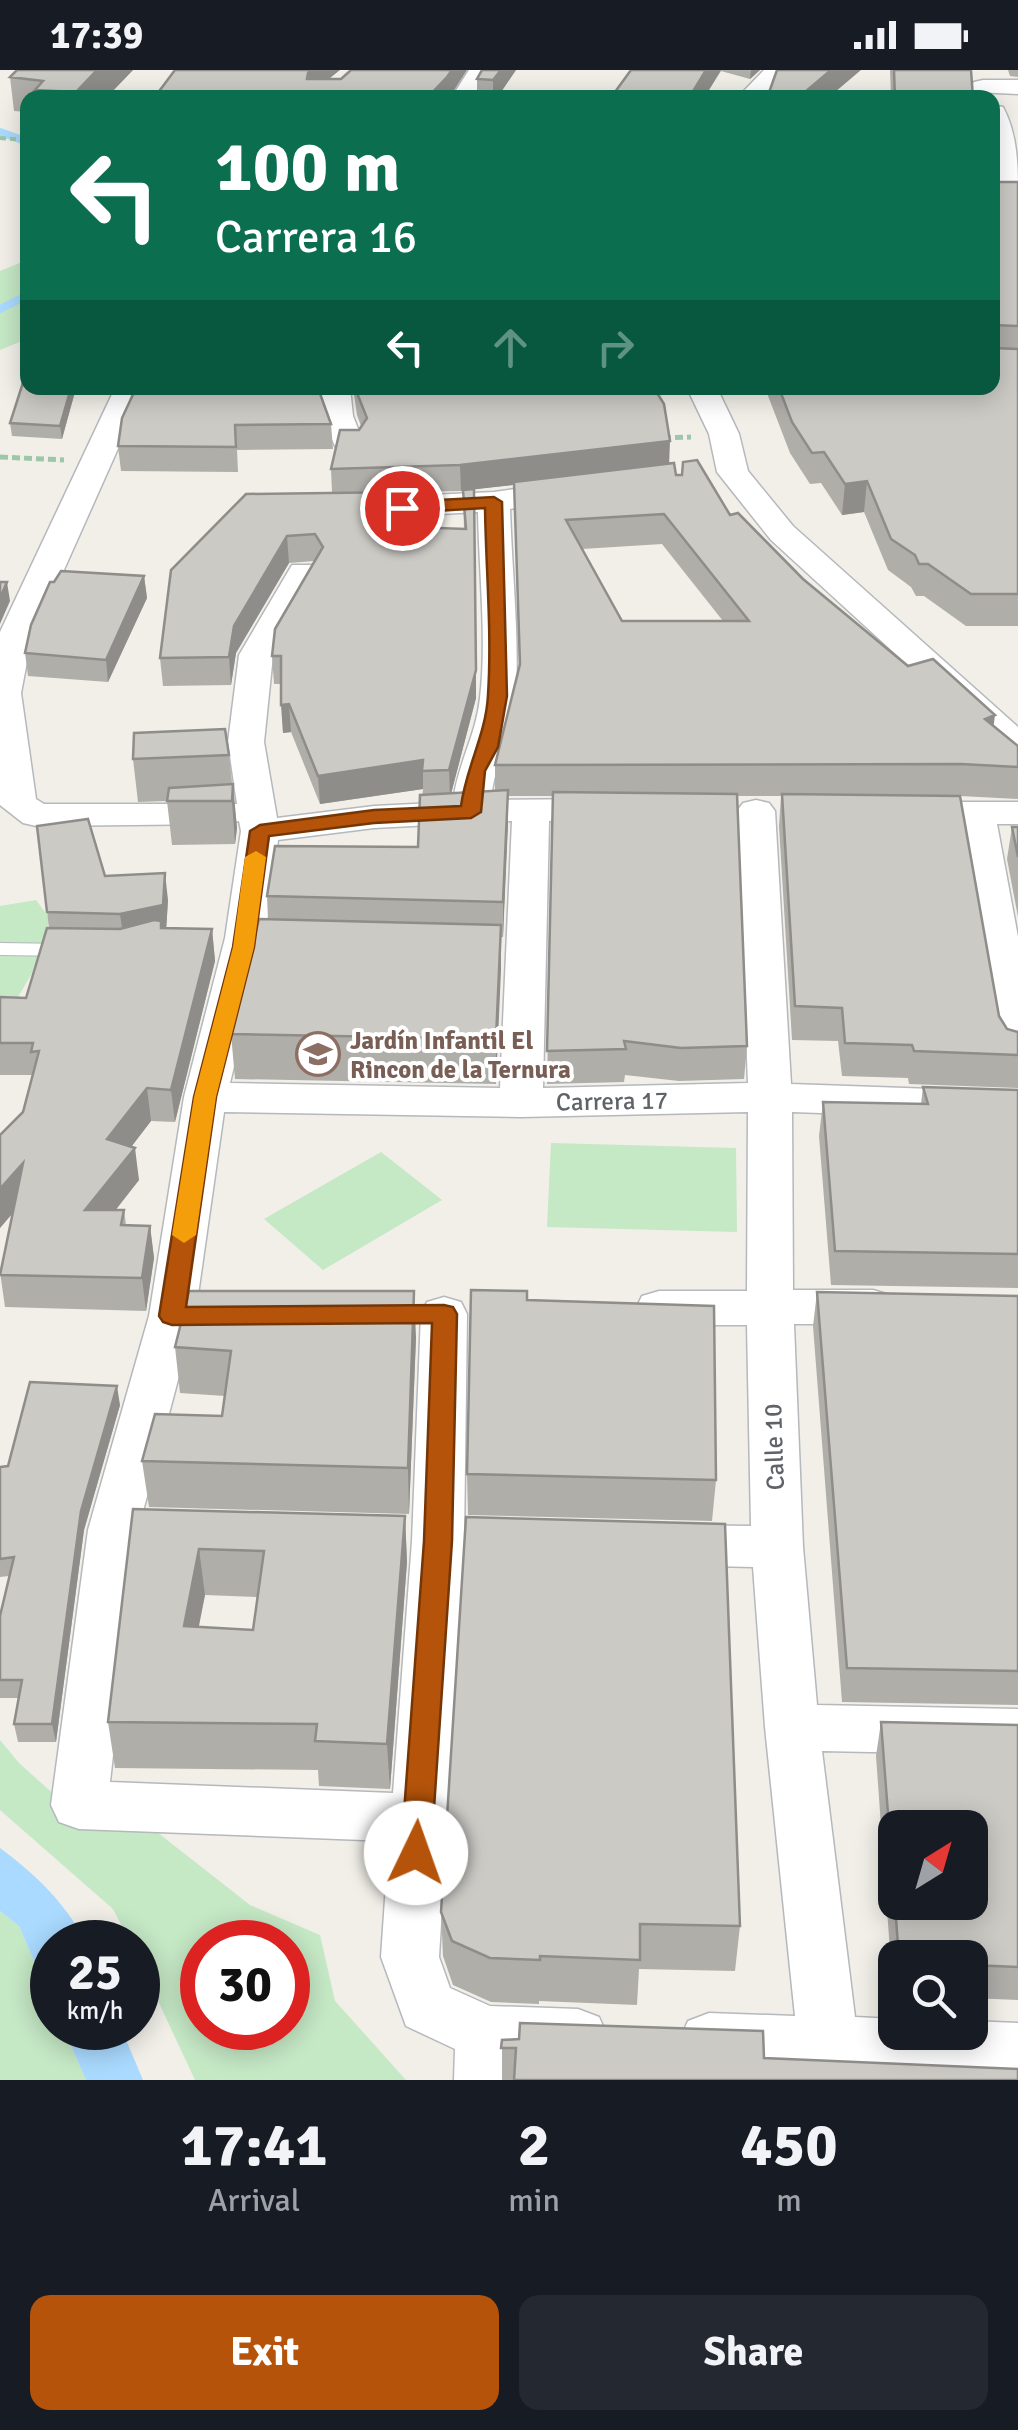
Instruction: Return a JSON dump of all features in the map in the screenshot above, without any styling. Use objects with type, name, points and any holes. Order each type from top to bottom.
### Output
[{"type":"street","points":[[757,90],[778,70]]},
{"type":"street","points":[[1000,135],[1018,186]]},
{"type":"street","points":[[127,395],[36,587],[4,674],[3,693],[18,804],[36,815],[258,821],[531,809],[643,810]]},
{"type":"street","points":[[336,395],[338,416],[349,444]]},
{"type":"street","points":[[705,395],[724,434],[733,472],[782,533],[1018,746]]},
{"type":"street","points":[[696,476],[733,472]]},
{"type":"street","points":[[310,510],[494,502],[596,487]]},
{"type":"street","points":[[471,812],[475,771],[488,747],[498,696],[494,502]]},
{"type":"street","points":[[304,572],[256,655],[246,742],[258,821],[247,947],[205,1097],[192,1316],[133,1530],[79,1806],[418,1818]]},
{"type":"street","points":[[521,1103],[506,954],[531,809]]},
{"type":"street","name":"Calle 10","points":[[756,811],[770,1097],[770,1305],[778,1547],[792,1727],[831,2062]]},
{"type":"street","points":[[866,813],[1018,813]]},
{"type":"street","points":[[976,814],[1018,1048]]},
{"type":"street","name":"Carrera 17","points":[[205,1097],[521,1103],[770,1097],[1018,1106]]},
{"type":"street","points":[[616,1309],[770,1305],[922,1308]]},
{"type":"street","points":[[444,1314],[439,1541],[410,1957],[427,2006],[485,2057],[648,2039],[831,2062],[1018,2051]]},
{"type":"street","points":[[618,1544],[778,1547]]},
{"type":"street","points":[[792,1727],[1018,1732]]},
{"type":"lane","points":[[0,948],[84,950]]},
{"type":"path","points":[[658,438],[724,434]]},
{"type":"path","points":[[0,457],[98,461]]},
{"type":"green space","points":[[20,263],[20,342],[0,350],[0,271]]},
{"type":"green space","points":[[36,900],[50,919],[32,973],[0,1028],[0,906]]},
{"type":"green space","points":[[551,1143],[736,1148],[737,1232],[547,1227]]},
{"type":"green space","points":[[381,1152],[442,1200],[323,1270],[264,1219]]},
{"type":"green space","points":[[0,1740],[19,1763],[78,1816],[153,1829],[250,1905],[285,1920],[180,1920],[180,2048],[160,2005],[160,1920],[119,1920],[113,1909],[0,1810]]},
{"type":"green space","points":[[0,1911],[19,1926],[30,1952],[30,2050],[73,2050],[86,2080],[0,2080]]},
{"type":"green space","points":[[310,1931],[320,1935],[335,2001],[406,2080],[195,2080],[181,2050],[310,2050]]},
{"type":"water","points":[[0,1848],[48,1890],[72,1920],[30,1920],[30,1952],[19,1926],[0,1911]]},
{"type":"water","points":[[73,2050],[130,2050],[143,2080],[86,2080]]},
{"type":"building","points":[[17,70],[97,70],[78,90],[35,90],[43,81],[10,77]]},
{"type":"building","points":[[175,70],[312,70],[307,79],[341,79],[351,70],[452,70],[435,90],[160,90]]},
{"type":"building","points":[[482,70],[501,70],[493,80],[477,79]]},
{"type":"building","points":[[631,70],[706,70],[694,90],[616,90]]},
{"type":"building","points":[[777,70],[831,70],[807,90],[770,90]]},
{"type":"building","points":[[894,70],[971,70],[972,90],[895,90]]},
{"type":"building","points":[[1000,182],[1018,182],[1018,326],[1000,325]]},
{"type":"building","points":[[1000,348],[1018,349],[1018,594],[971,594],[928,564],[919,564],[915,555],[891,539],[867,481],[845,484],[824,452],[812,453],[792,422],[782,395],[1000,395]]},
{"type":"building","points":[[20,392],[20,395],[69,395],[60,426],[10,423]]},
{"type":"building","points":[[133,395],[321,395],[331,424],[235,425],[236,447],[118,446],[122,418]]},
{"type":"building","points":[[358,395],[658,395],[664,404],[670,441],[460,465],[331,469],[340,430],[359,430],[367,418]]},
{"type":"building","points":[[697,460],[730,515],[738,513],[803,579],[908,666],[933,659],[995,715],[985,719],[1018,746],[1018,767],[495,765],[520,664],[514,482],[674,463],[676,475],[682,475],[683,462]],"holes":[[[664,514],[749,621],[622,621],[566,520]]]},
{"type":"building","points":[[474,489],[476,670],[449,770],[422,771],[423,760],[318,776],[289,704],[281,705],[281,656],[272,656],[275,629],[323,547],[315,534],[287,536],[234,626],[229,657],[160,658],[171,570],[246,494],[403,492],[410,527],[466,529],[463,490]]},
{"type":"building","points":[[61,571],[144,576],[106,660],[25,653],[31,625],[50,582]]},
{"type":"building","points":[[225,729],[229,755],[133,759],[134,733]]},
{"type":"building","points":[[233,784],[232,801],[167,801],[169,788]]},
{"type":"building","points":[[508,790],[503,902],[267,896],[275,846],[418,847],[420,795]]},
{"type":"building","points":[[553,792],[737,794],[747,1046],[681,1048],[624,1041],[626,1049],[547,1051]]},
{"type":"building","points":[[782,794],[960,796],[999,1016],[1007,1029],[1018,1032],[1018,1055],[914,1051],[912,1045],[845,1043],[842,1008],[795,1006]]},
{"type":"building","points":[[88,819],[105,876],[165,873],[163,905],[120,914],[47,912],[37,826]]},
{"type":"building","points":[[1012,827],[1018,827],[1018,857]]},
{"type":"building","points":[[259,919],[501,925],[496,1039],[231,1034]]},
{"type":"building","points":[[161,921],[161,928],[212,929],[171,1090],[147,1088],[107,1139],[135,1148],[85,1210],[124,1210],[121,1225],[150,1226],[142,1278],[0,1275],[23,1163],[0,1189],[0,1135],[23,1112],[39,1051],[31,1052],[33,1043],[0,1043],[0,997],[26,998],[47,928],[120,929]]},
{"type":"building","points":[[923,1087],[1018,1090],[1018,1254],[835,1251],[823,1102],[928,1104]]},
{"type":"building","points":[[471,1290],[527,1291],[527,1300],[714,1306],[716,1480],[467,1474]]},
{"type":"building","points":[[189,1291],[414,1291],[408,1468],[142,1461],[155,1414],[222,1416],[231,1351],[175,1347]]},
{"type":"building","points":[[817,1292],[1018,1296],[1018,1671],[847,1668]]},
{"type":"building","points":[[30,1382],[117,1386],[81,1511],[52,1724],[14,1724],[22,1680],[0,1680],[0,1616],[14,1557],[0,1559],[0,1467],[8,1466]]},
{"type":"building","points":[[133,1509],[405,1516],[387,1744],[315,1741],[317,1724],[108,1722]],"holes":[[[199,1549],[264,1551],[253,1630],[184,1626]]]},
{"type":"building","points":[[466,1517],[725,1524],[740,1926],[640,1924],[640,1960],[490,1958],[452,1941],[441,1912]]},
{"type":"building","points":[[881,1722],[1018,1725],[1018,1967],[988,1966],[988,1940],[898,1940],[896,1920],[988,1920],[988,1810],[888,1810]]},
{"type":"building","points":[[520,2023],[763,2031],[764,2058],[1018,2069],[1018,2080],[514,2080],[516,2048],[501,2048],[502,2040],[519,2039]]},
{"type":"waterway","points":[[0,132],[20,139]]},
{"type":"waterway","points":[[0,309],[20,299]]},
{"type":"slow traffic","points":[[184,1235],[205,1097],[243,947],[256,857]]},
{"type":"place","name":"Jardín Infantil El Rincon de la Ternura","points":[[318,1054]]},
{"type":"route","points":[[402,508],[494,502],[498,696],[488,747],[475,771],[471,812],[374,816],[260,831],[243,947],[205,1097],[172,1316],[444,1314],[438,1541],[416,1853]]}]
